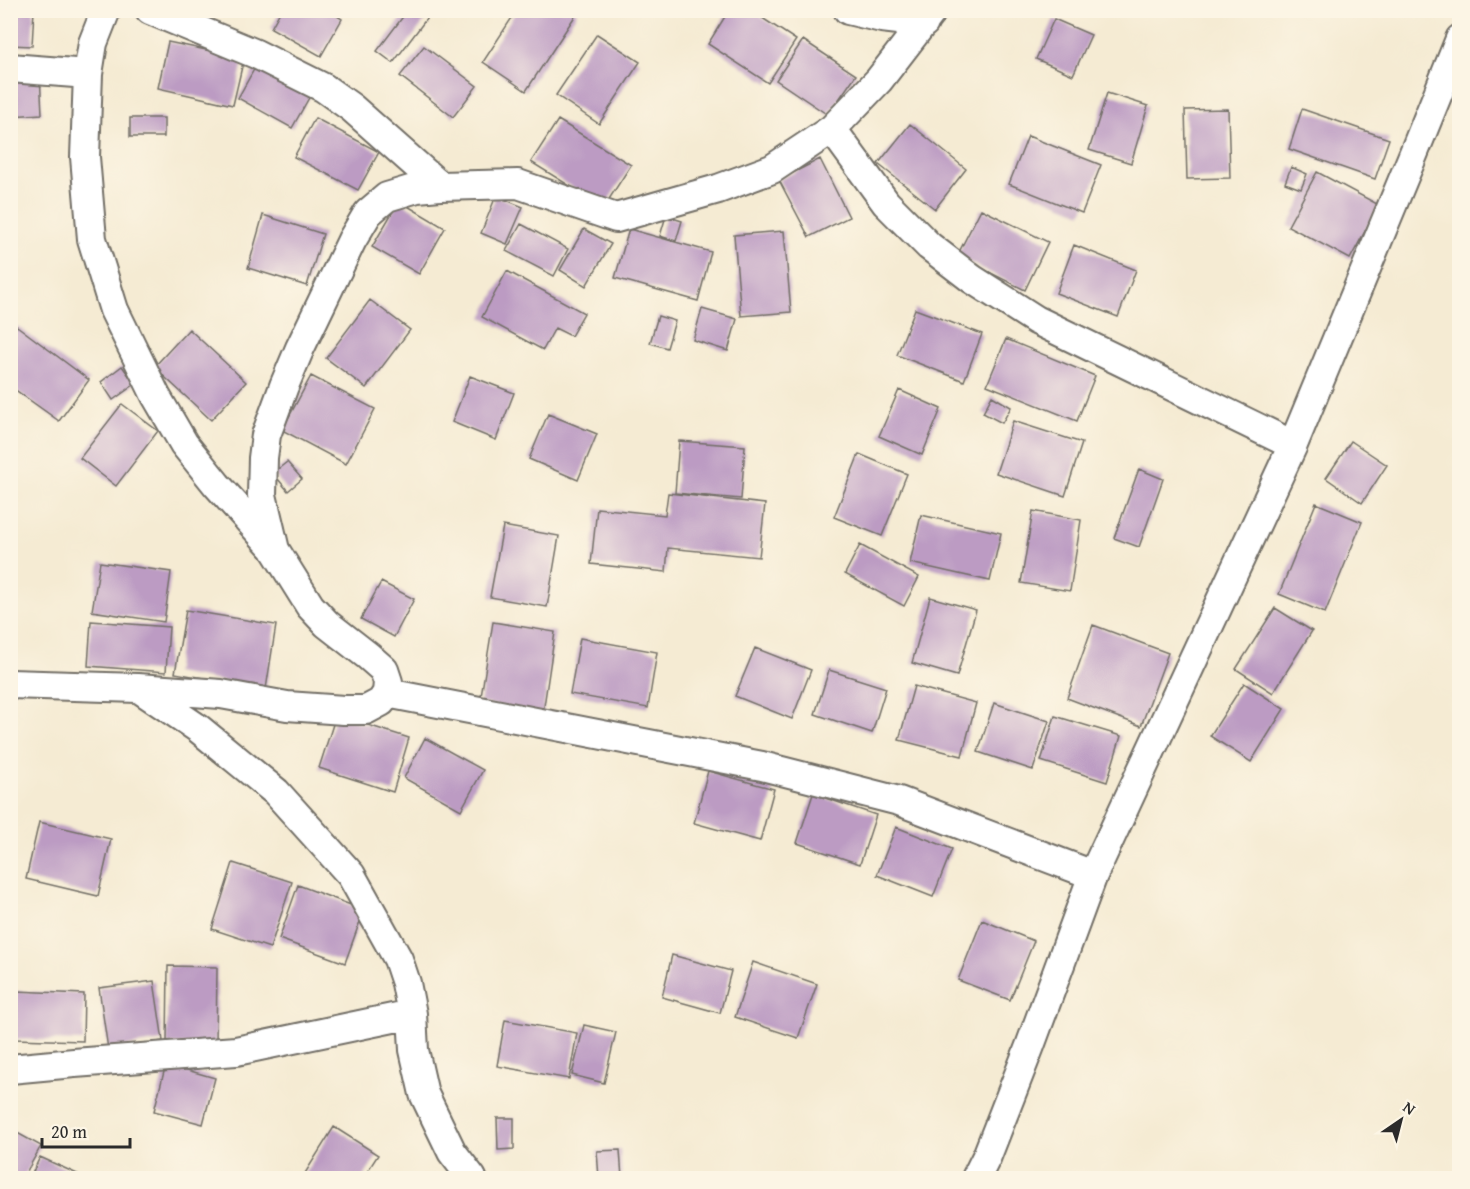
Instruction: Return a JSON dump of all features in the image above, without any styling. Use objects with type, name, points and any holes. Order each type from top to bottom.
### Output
[{"type":"street","points":[[10,684],[138,688],[221,694],[287,706],[344,710],[366,710],[381,702],[387,693],[388,682],[384,670],[327,624],[310,606],[275,550],[184,444],[156,396],[114,310],[92,239],[86,157],[88,74],[93,43],[106,10]]},
{"type":"street","points":[[150,10],[256,54],[324,88],[352,108],[440,186]]},
{"type":"street","points":[[848,10],[882,18],[929,17]]},
{"type":"street","points":[[275,550],[261,495],[266,435],[300,348],[352,240],[368,213],[387,197],[417,188],[518,184],[616,218],[718,189],[772,169],[832,129],[879,80],[929,17]]},
{"type":"street","points":[[976,1179],[1030,1046],[1093,875],[1293,445],[1460,39]]},
{"type":"street","points":[[10,68],[88,74]]},
{"type":"street","points":[[832,129],[886,203],[929,246],[972,279],[1036,320],[1293,445]]},
{"type":"street","points":[[138,688],[199,729],[276,792],[351,875],[398,959],[406,983],[412,1014],[414,1050],[424,1094],[452,1152],[472,1179]]},
{"type":"street","points":[[387,693],[762,766],[899,801],[1093,875]]},
{"type":"street","points":[[10,1069],[236,1051],[412,1014]]},
{"type":"building","points":[[10,10],[34,10],[32,46],[10,45]]},
{"type":"building","points":[[281,10],[328,10],[342,19],[321,56],[271,28]]},
{"type":"building","points":[[408,10],[433,10],[393,63],[377,51]]},
{"type":"building","points":[[517,10],[574,10],[577,13],[526,91],[483,62]]},
{"type":"building","points":[[729,10],[750,10],[796,40],[768,83],[708,44]]},
{"type":"building","points":[[1054,19],[1091,35],[1073,75],[1036,59]]},
{"type":"building","points":[[597,34],[640,62],[599,124],[556,95]]},
{"type":"building","points":[[803,40],[856,75],[828,115],[776,80]]},
{"type":"building","points":[[168,42],[244,58],[233,105],[158,88]]},
{"type":"building","points":[[424,46],[477,86],[453,117],[400,76]]},
{"type":"building","points":[[261,57],[315,87],[292,128],[238,98]]},
{"type":"building","points":[[40,74],[42,114],[10,116],[10,88],[16,87],[15,76]]},
{"type":"building","points":[[1107,93],[1148,106],[1131,163],[1089,150]]},
{"type":"building","points":[[1228,109],[1230,178],[1187,179],[1185,110]]},
{"type":"building","points":[[1302,109],[1389,139],[1375,179],[1289,149]]},
{"type":"building","points":[[130,118],[164,118],[164,137],[130,137]]},
{"type":"building","points":[[315,118],[379,152],[358,190],[294,157]]},
{"type":"building","points":[[558,120],[631,165],[604,207],[531,162]]},
{"type":"building","points":[[910,124],[966,169],[935,209],[878,164]]},
{"type":"building","points":[[1028,136],[1101,165],[1082,213],[1009,184]]},
{"type":"building","points":[[820,159],[849,217],[809,237],[779,180]]},
{"type":"building","points":[[1291,167],[1307,174],[1301,189],[1285,183]]},
{"type":"building","points":[[1317,172],[1379,205],[1350,259],[1288,226]]},
{"type":"building","points":[[496,196],[523,207],[507,244],[481,233]]},
{"type":"building","points":[[399,201],[445,228],[419,274],[372,247]]},
{"type":"building","points":[[981,209],[1048,242],[1025,290],[957,256]]},
{"type":"building","points":[[263,215],[323,234],[307,286],[248,268]]},
{"type":"building","points":[[666,216],[682,221],[676,241],[660,236]]},
{"type":"building","points":[[521,224],[568,249],[554,276],[506,251]]},
{"type":"building","points":[[584,229],[611,244],[586,286],[560,270]]},
{"type":"building","points":[[629,229],[711,252],[698,301],[615,278]]},
{"type":"building","points":[[784,231],[791,312],[741,316],[734,235]]},
{"type":"building","points":[[1074,245],[1136,270],[1118,317],[1056,293]]},
{"type":"building","points":[[507,271],[584,313],[571,336],[555,328],[543,350],[482,317]]},
{"type":"building","points":[[370,300],[410,330],[366,388],[326,358]]},
{"type":"building","points":[[702,309],[737,319],[728,351],[693,340]]},
{"type":"building","points":[[915,309],[982,334],[964,381],[897,355]]},
{"type":"building","points":[[658,316],[675,321],[667,348],[650,343]]},
{"type":"building","points":[[17,326],[89,380],[59,421],[10,386],[10,335]]},
{"type":"building","points":[[189,329],[246,382],[211,420],[154,367]]},
{"type":"building","points":[[1006,339],[1095,376],[1077,421],[987,385]]},
{"type":"building","points":[[122,366],[135,384],[113,400],[101,382]]},
{"type":"building","points":[[311,376],[375,409],[346,464],[282,430]]},
{"type":"building","points":[[470,376],[514,393],[496,440],[452,422]]},
{"type":"building","points":[[899,390],[941,409],[922,455],[879,436]]},
{"type":"building","points":[[992,396],[1011,407],[1002,423],[983,413]]},
{"type":"building","points":[[122,404],[158,431],[116,486],[80,458]]},
{"type":"building","points":[[548,414],[597,434],[578,480],[529,459]]},
{"type":"building","points":[[1013,421],[1082,443],[1065,496],[996,473]]},
{"type":"building","points":[[679,441],[745,446],[741,499],[675,493]]},
{"type":"building","points":[[1351,441],[1387,465],[1362,503],[1326,478]]},
{"type":"building","points":[[859,454],[907,474],[882,536],[834,517]]},
{"type":"building","points":[[287,462],[302,479],[288,491],[273,473]]},
{"type":"building","points":[[1139,469],[1163,479],[1139,547],[1114,538]]},
{"type":"building","points":[[668,493],[765,504],[759,557],[668,548],[666,572],[591,564],[597,508],[665,515]]},
{"type":"building","points":[[1316,503],[1362,522],[1325,613],[1279,594]]},
{"type":"building","points":[[1033,511],[1081,520],[1070,591],[1021,583]]},
{"type":"building","points":[[921,515],[1001,533],[990,581],[910,563]]},
{"type":"building","points":[[503,526],[559,536],[547,607],[490,597]]},
{"type":"building","points":[[860,545],[919,577],[904,606],[845,574]]},
{"type":"building","points":[[100,562],[171,572],[164,622],[92,611]]},
{"type":"building","points":[[381,582],[414,599],[394,637],[361,619]]},
{"type":"building","points":[[930,597],[976,610],[957,676],[912,663]]},
{"type":"building","points":[[1275,608],[1312,631],[1273,693],[1236,669]]},
{"type":"building","points":[[186,610],[276,625],[266,689],[175,673]]},
{"type":"building","points":[[91,621],[169,627],[166,672],[88,666]]},
{"type":"building","points":[[493,622],[555,632],[543,713],[480,703]]},
{"type":"building","points":[[1093,625],[1168,653],[1141,726],[1067,698]]},
{"type":"building","points":[[580,638],[657,652],[648,708],[570,694]]},
{"type":"building","points":[[755,648],[811,670],[792,719],[735,696]]},
{"type":"building","points":[[829,670],[886,688],[872,733],[815,714]]},
{"type":"building","points":[[1244,683],[1284,709],[1251,762],[1210,736]]},
{"type":"building","points":[[914,686],[976,703],[962,756],[899,740]]},
{"type":"building","points":[[994,703],[1049,721],[1033,770],[978,752]]},
{"type":"building","points":[[336,715],[409,738],[393,792],[319,768]]},
{"type":"building","points":[[1055,716],[1121,736],[1107,782],[1041,761]]},
{"type":"building","points":[[425,738],[483,770],[461,810],[404,778]]},
{"type":"building","points":[[708,771],[774,789],[760,841],[694,823]]},
{"type":"building","points":[[813,794],[876,815],[860,864],[797,843]]},
{"type":"building","points":[[39,822],[111,839],[98,896],[26,879]]},
{"type":"building","points":[[896,827],[952,849],[933,897],[877,875]]},
{"type":"building","points":[[233,863],[292,882],[270,948],[212,929]]},
{"type":"building","points":[[298,885],[364,910],[345,963],[279,939]]},
{"type":"building","points":[[982,920],[1034,941],[1010,1000],[958,980]]},
{"type":"building","points":[[672,955],[731,971],[720,1013],[662,997]]},
{"type":"building","points":[[753,962],[817,984],[798,1038],[735,1017]]},
{"type":"building","points":[[168,966],[217,967],[216,1045],[167,1044]]},
{"type":"building","points":[[154,981],[163,1041],[108,1049],[99,988]]},
{"type":"building","points":[[16,991],[84,994],[83,1041],[14,1039]]},
{"type":"building","points":[[505,1020],[577,1033],[569,1079],[497,1066]]},
{"type":"building","points":[[584,1025],[616,1032],[604,1083],[572,1075]]},
{"type":"building","points":[[166,1064],[215,1078],[203,1124],[154,1111]]},
{"type":"building","points":[[497,1118],[514,1118],[514,1149],[498,1150]]},
{"type":"building","points":[[334,1127],[378,1155],[363,1178],[302,1178]]},
{"type":"building","points":[[10,1129],[41,1146],[23,1178],[10,1178]]},
{"type":"building","points":[[620,1150],[622,1178],[599,1178],[597,1151]]},
{"type":"building","points":[[40,1157],[86,1178],[30,1178]]}]
